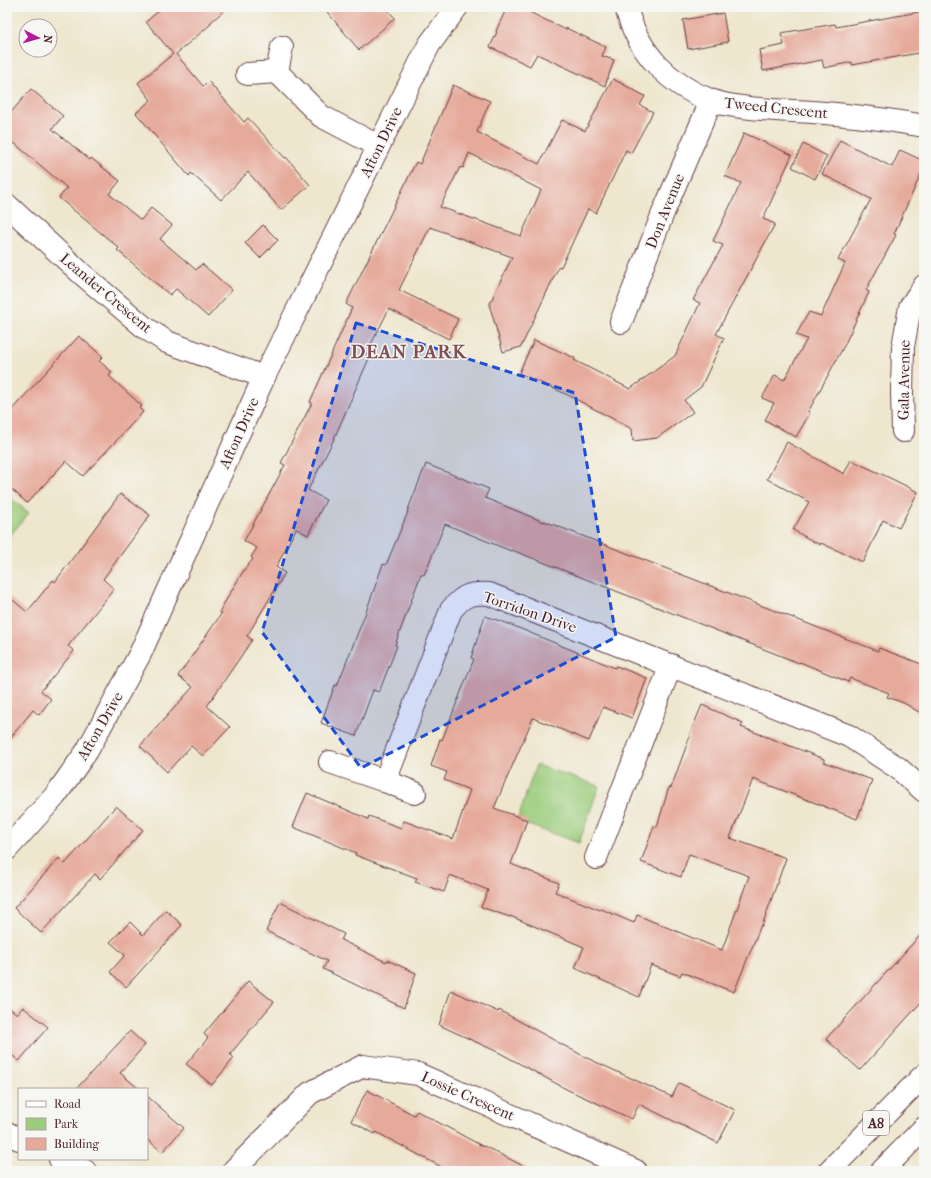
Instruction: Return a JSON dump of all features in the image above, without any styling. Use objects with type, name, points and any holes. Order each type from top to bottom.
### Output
[{"type":"street","name":"Afton Drive","points":[[7,849],[55,796],[88,751],[99,731],[140,654],[264,377],[378,146],[429,45],[457,7]]},
{"type":"street","name":"Tweed Crescent","points":[[626,7],[628,17],[636,35],[646,53],[661,71],[683,87],[711,101],[739,107],[878,118],[924,126]]},
{"type":"street","points":[[277,72],[282,47]]},
{"type":"street","points":[[247,74],[277,72],[321,116],[378,146]]},
{"type":"street","name":"Don Avenue","points":[[621,322],[663,213],[711,101]]},
{"type":"street","name":"Leander Crescent","points":[[7,205],[82,274],[144,327],[167,342],[264,377]]},
{"type":"street","name":"Gala Avenue","points":[[903,431],[903,347],[910,307],[924,286]]},
{"type":"street","name":"Torridon Drive","points":[[385,781],[451,610],[460,600],[474,593],[489,594],[849,736],[898,768],[924,791]]},
{"type":"street","points":[[596,858],[672,665]]},
{"type":"street","points":[[330,762],[415,792]]},
{"type":"street","name":"Lossie Crescent","points":[[233,1171],[310,1093],[362,1066],[418,1074],[636,1171]]},
{"type":"street","name":"A8","points":[[829,1171],[924,1075]]},
{"type":"street","name":"A8","points":[[882,1171],[924,1128]]},
{"type":"street","points":[[7,1133],[18,1138]]},
{"type":"street","points":[[62,1160],[85,1171]]},
{"type":"highlighted area","points":[[356,323],[575,393],[616,637],[361,768],[262,632]]},
{"type":"green space","points":[[7,495],[29,513],[7,539]]},
{"type":"green space","points":[[536,765],[599,786],[579,843],[517,821]]},
{"type":"building","points":[[163,7],[228,7],[210,23],[211,24],[176,54],[203,86],[208,81],[244,122],[248,118],[285,158],[286,157],[310,185],[281,210],[248,172],[221,200],[191,173],[189,176],[136,113],[151,100],[138,83],[173,54],[146,22]]},
{"type":"building","points":[[323,7],[385,7],[395,18],[359,50]]},
{"type":"building","points":[[507,7],[519,7],[566,30],[566,28],[606,47],[602,56],[614,60],[605,86],[537,54],[530,66],[490,47]]},
{"type":"building","points":[[924,11],[924,52],[852,65],[852,62],[824,68],[822,60],[763,71],[759,50],[784,45],[781,33],[835,24],[836,27]]},
{"type":"building","points":[[723,13],[728,42],[688,49],[683,20]]},
{"type":"building","points":[[613,79],[645,96],[640,105],[653,112],[631,153],[626,150],[596,213],[588,209],[521,347],[503,352],[490,307],[490,303],[512,257],[430,227],[399,290],[458,319],[449,339],[389,309],[366,354],[370,356],[333,441],[308,490],[326,500],[308,535],[296,529],[276,567],[285,573],[247,636],[252,640],[207,706],[230,727],[203,756],[191,746],[167,772],[140,746],[193,687],[178,676],[222,613],[219,612],[244,570],[253,559],[251,557],[257,548],[244,541],[285,465],[281,463],[312,403],[310,402],[352,308],[346,304],[416,162],[420,164],[453,85],[490,101],[477,132],[539,164],[562,120],[585,131]],"holes":[[[469,153],[541,190],[521,236],[440,207],[460,167],[463,168]]]},
{"type":"building","points":[[31,89],[63,116],[52,129],[90,160],[91,158],[120,181],[109,194],[141,220],[151,208],[172,225],[160,239],[196,270],[202,264],[232,290],[208,317],[176,289],[170,295],[117,250],[119,248],[59,198],[67,188],[7,137],[7,117]]},
{"type":"building","points":[[744,133],[792,155],[763,219],[775,224],[716,334],[724,338],[701,387],[684,400],[693,412],[657,438],[633,441],[632,429],[568,395],[519,373],[534,340],[575,358],[574,360],[630,389],[675,356],[700,303],[693,300],[723,245],[713,241],[741,183],[725,176]]},
{"type":"building","points":[[840,140],[892,167],[900,150],[924,161],[924,167],[894,234],[896,235],[866,290],[869,292],[845,344],[796,437],[765,420],[774,403],[762,398],[775,375],[784,380],[807,339],[796,335],[809,312],[821,316],[845,263],[838,260],[871,199],[822,174]]},
{"type":"building","points":[[803,144],[827,156],[815,179],[792,167]]},
{"type":"building","points":[[263,225],[278,240],[260,258],[245,243]]},
{"type":"building","points":[[79,336],[103,357],[99,361],[112,372],[109,376],[142,406],[139,408],[143,412],[83,476],[66,461],[27,503],[7,485],[7,415]]},
{"type":"building","points":[[787,442],[844,474],[851,460],[918,492],[899,528],[883,520],[863,562],[821,543],[820,545],[793,530],[809,502],[767,479]]},
{"type":"building","points":[[426,464],[489,489],[485,498],[544,522],[878,651],[879,648],[924,665],[924,715],[904,703],[887,697],[889,693],[850,678],[848,682],[445,524],[424,575],[421,574],[395,645],[397,646],[379,692],[373,690],[356,736],[321,723],[335,685],[337,686],[366,612],[383,564],[386,565]]},
{"type":"building","points":[[120,494],[150,515],[103,579],[114,589],[68,646],[74,651],[41,691],[51,699],[39,715],[33,710],[7,742],[7,595],[27,612],[53,580],[55,582]]},
{"type":"building","points":[[485,616],[509,624],[615,668],[616,666],[647,678],[632,718],[603,707],[589,741],[533,718],[494,808],[527,820],[511,864],[559,883],[555,892],[634,923],[637,915],[722,950],[749,876],[689,854],[681,877],[641,862],[654,826],[657,827],[669,787],[671,788],[689,736],[702,705],[743,723],[741,727],[824,759],[824,762],[872,780],[857,819],[753,779],[730,838],[786,858],[762,926],[761,925],[734,992],[682,972],[680,976],[651,965],[639,997],[575,968],[584,947],[510,916],[481,907],[488,890],[450,875],[444,892],[415,882],[417,878],[355,855],[356,853],[293,827],[307,793],[368,819],[369,816],[401,828],[404,821],[453,839],[470,790],[444,780],[447,772],[431,766],[440,739],[442,740],[474,659],[471,658]]},
{"type":"building","points":[[116,806],[143,830],[100,879],[95,874],[41,933],[14,908],[59,858],[65,864]]},
{"type":"building","points":[[280,902],[344,934],[341,940],[386,962],[387,960],[416,973],[404,1008],[323,969],[327,961],[266,931]]},
{"type":"building","points":[[166,910],[182,925],[126,987],[110,972],[125,955],[110,942],[130,922],[143,935]]},
{"type":"building","points":[[924,931],[924,999],[860,1070],[826,1039]]},
{"type":"building","points":[[248,981],[274,1002],[230,1054],[234,1058],[212,1085],[186,1064],[208,1038],[204,1034]]},
{"type":"building","points":[[451,990],[498,1012],[499,1010],[585,1057],[672,1097],[679,1083],[735,1110],[718,1143],[639,1104],[632,1119],[568,1090],[500,1053],[439,1025]]},
{"type":"building","points":[[7,1006],[17,1014],[23,1007],[48,1027],[19,1061],[7,1051]]},
{"type":"building","points":[[130,1031],[145,1045],[120,1073],[138,1088],[77,1088]]},
{"type":"building","points":[[367,1090],[414,1115],[417,1111],[533,1171],[449,1171],[376,1132],[375,1134],[351,1121]]},
{"type":"building","points":[[148,1097],[184,1128],[162,1152],[148,1140]]},
{"type":"district","name":"DEAN PARK","points":[[409,351]]}]
